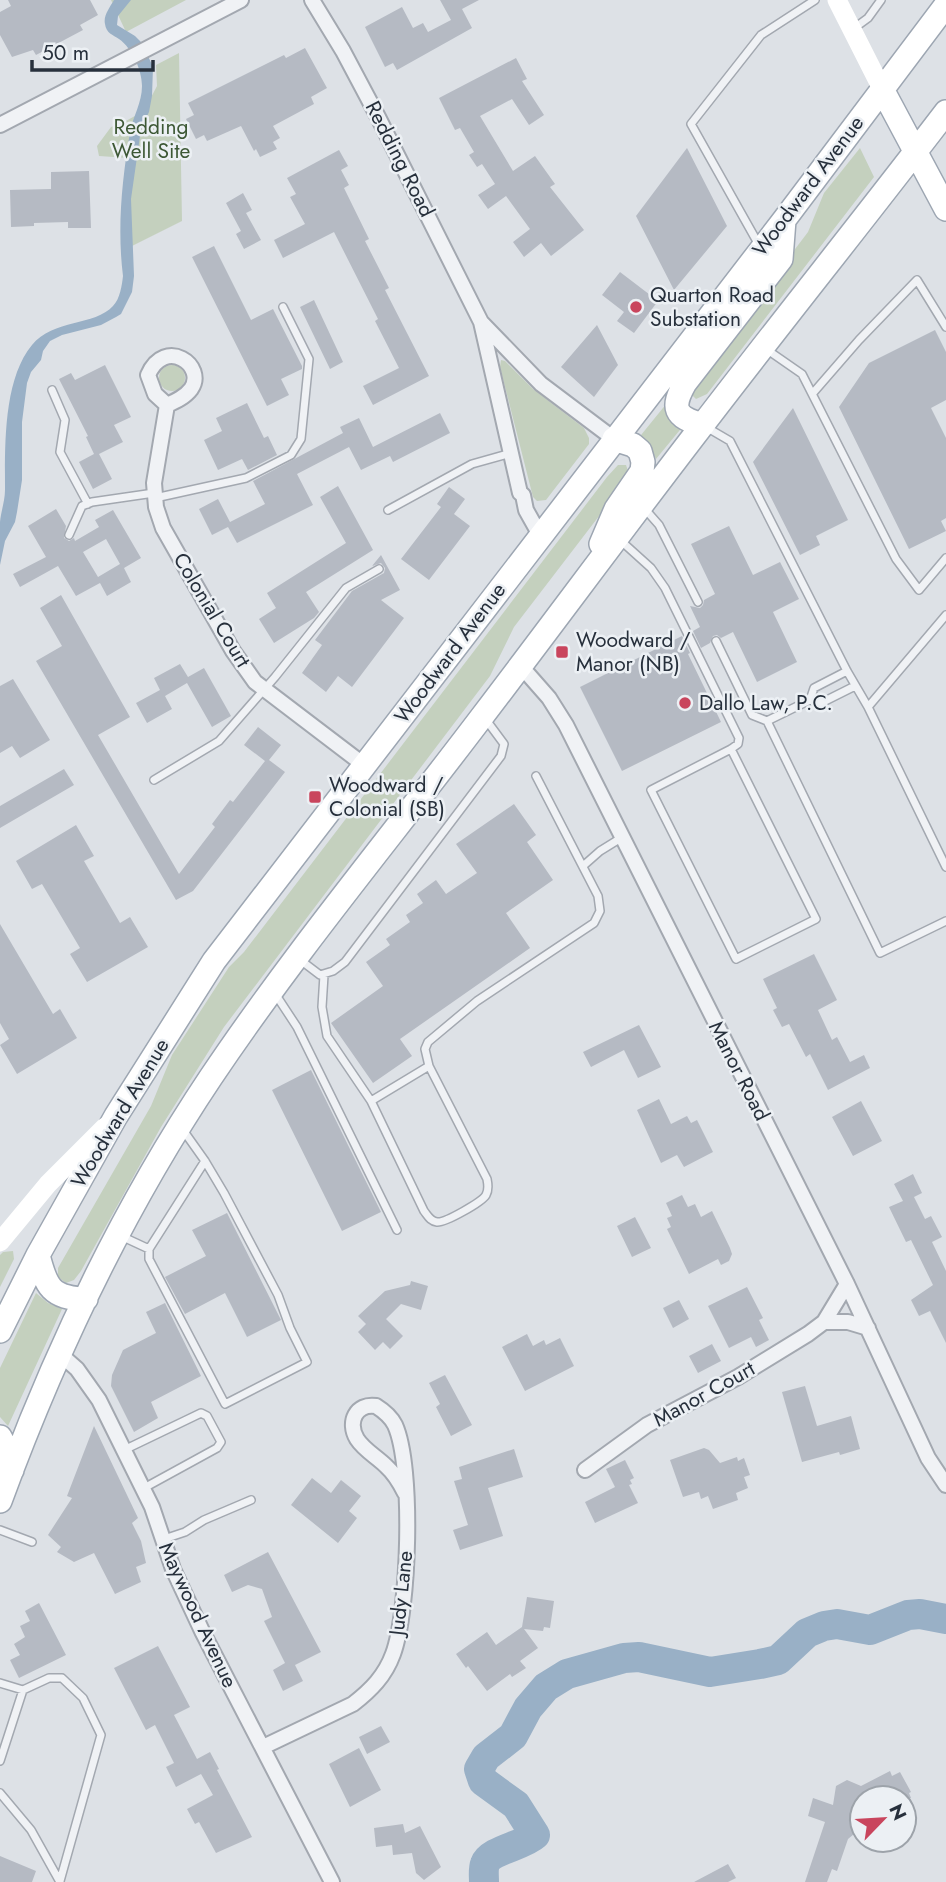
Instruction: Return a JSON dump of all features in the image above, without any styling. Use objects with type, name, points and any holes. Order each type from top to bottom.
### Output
[{"type":"main road","name":"Woodward Avenue","points":[[0,1331],[38,1255],[116,1116],[214,961],[946,5]]},
{"type":"main road","points":[[882,89],[946,209]]},
{"type":"main road","points":[[0,1501],[60,1354],[86,1299],[180,1127],[211,1078],[296,956],[946,112]]},
{"type":"main road","points":[[703,425],[685,418],[679,412],[676,399],[685,383],[781,259],[784,220]]},
{"type":"main road","points":[[587,576],[616,509],[642,471],[640,451],[633,445],[614,439]]},
{"type":"main road","points":[[38,1255],[43,1274],[54,1292],[72,1299],[86,1299]]},
{"type":"main road","points":[[0,1437],[12,1469]]},
{"type":"street","points":[[0,125],[241,0]]},
{"type":"street","name":"Redding Road","points":[[312,0],[379,117],[481,322],[526,510],[540,535]]},
{"type":"street","points":[[837,0],[882,89]]},
{"type":"street","name":"Redding Road","points":[[481,322],[541,384],[614,439]]},
{"type":"street","name":"Colonial Court","points":[[167,405],[154,496],[163,528],[233,651],[255,682],[364,765]]},
{"type":"street","name":"Manor Road","points":[[520,665],[558,711],[847,1284],[928,1458],[946,1485]]},
{"type":"street","points":[[0,1242],[48,1184],[116,1116]]},
{"type":"street","name":"Manor Court","points":[[585,1470],[648,1425],[738,1377],[824,1322],[847,1284]]},
{"type":"street","points":[[824,1322],[848,1322],[868,1328]]},
{"type":"street","name":"Maywood Avenue","points":[[60,1354],[89,1383],[144,1488],[173,1569],[202,1631],[332,1882]]},
{"type":"street","name":"Judy Lane","points":[[263,1747],[366,1694],[384,1674],[394,1652],[402,1617],[408,1529],[405,1493],[401,1450],[395,1426],[383,1410],[370,1405],[357,1410],[354,1430],[357,1438],[388,1467],[405,1493]]},
{"type":"lane","points":[[774,269],[691,124],[761,35],[815,0]]},
{"type":"lane","points":[[852,30],[868,18],[881,0]]},
{"type":"lane","points":[[813,393],[917,280],[946,327]]},
{"type":"lane","points":[[69,535],[82,506],[88,503],[154,496],[246,478],[291,455],[301,439],[309,359],[284,307]]},
{"type":"lane","points":[[763,347],[802,374],[896,559],[919,590],[946,558]]},
{"type":"lane","points":[[52,390],[65,420],[60,452],[88,503]]},
{"type":"lane","points":[[703,425],[730,441],[847,671],[868,706],[946,867]]},
{"type":"lane","points":[[388,510],[472,464],[512,453]]},
{"type":"lane","points":[[641,505],[659,524],[698,603]]},
{"type":"lane","points":[[617,537],[651,568],[665,588],[739,738],[738,744],[731,749],[651,789],[736,959],[816,919],[731,749]]},
{"type":"lane","points":[[154,780],[219,741],[346,588],[379,569]]},
{"type":"lane","points":[[868,706],[946,615]]},
{"type":"lane","points":[[716,641],[752,715],[767,721],[880,953],[946,921]]},
{"type":"lane","points":[[810,699],[814,688],[847,671]]},
{"type":"lane","points":[[767,721],[810,699],[821,702],[855,686]]},
{"type":"lane","points":[[296,956],[318,975],[324,975],[345,962],[500,756],[504,744],[483,716]]},
{"type":"lane","points":[[324,975],[322,1007],[327,1036],[371,1101],[430,1219],[443,1221],[482,1200],[489,1186],[487,1179],[429,1066],[425,1049],[433,1035],[477,1001],[597,919],[600,904],[536,776]]},
{"type":"lane","points":[[583,866],[621,838]]},
{"type":"lane","points":[[272,989],[297,1027],[397,1230]]},
{"type":"lane","points":[[371,1101],[429,1066]]},
{"type":"lane","points":[[180,1127],[205,1161],[278,1295],[289,1328],[307,1362],[225,1404],[149,1259],[149,1249],[205,1161]]},
{"type":"lane","points":[[119,1235],[149,1249]]},
{"type":"lane","points":[[124,1450],[201,1413],[207,1416],[221,1442],[217,1448],[144,1488]]},
{"type":"lane","points":[[163,1539],[185,1532],[204,1520],[251,1500]]},
{"type":"lane","points":[[0,1530],[32,1542]]},
{"type":"lane","points":[[0,1683],[23,1690],[49,1678],[62,1678],[83,1698],[101,1735],[60,1881]]},
{"type":"lane","points":[[0,1761],[23,1690]]},
{"type":"lane","points":[[0,1793],[31,1830],[60,1881]]},
{"type":"green space","points":[[111,0],[186,0],[126,32]]},
{"type":"green space","name":"Redding Well Site","points":[[179,53],[182,221],[132,246],[128,158],[99,156],[97,146],[111,127],[144,111],[157,86],[156,65]]},
{"type":"green space","points":[[860,148],[874,177],[707,394],[696,399],[691,394],[695,381],[808,232],[824,193]]},
{"type":"green space","points":[[501,360],[533,389],[584,428],[589,438],[589,444],[546,500],[537,501],[533,497],[500,367]]},
{"type":"green space","points":[[172,365],[181,369],[185,378],[181,387],[172,391],[163,387],[159,378],[163,369]]},
{"type":"green space","points":[[667,403],[684,425],[656,459],[650,446],[637,440]]},
{"type":"green space","points":[[618,465],[626,465],[629,474],[619,490],[514,627],[490,676],[224,1027],[161,1127],[81,1271],[74,1280],[66,1283],[58,1277],[58,1268],[151,1106],[172,1055],[229,967],[244,952]]},
{"type":"green space","points":[[13,1251],[14,1259],[0,1287],[0,1255]]},
{"type":"green space","points":[[36,1293],[48,1303],[62,1309],[8,1426],[0,1417],[0,1368]]},
{"type":"water","points":[[114,0],[131,0],[118,16],[117,25],[142,43],[153,67],[152,96],[149,112],[141,129],[131,199],[134,276],[132,292],[121,314],[116,317],[101,325],[62,335],[50,341],[41,360],[31,372],[22,422],[22,480],[17,512],[5,541],[0,565],[0,522],[5,494],[8,414],[16,376],[32,345],[41,337],[105,312],[115,303],[121,288],[123,276],[120,222],[123,186],[130,132],[142,86],[132,54],[106,27],[106,15]]},
{"type":"building","points":[[8,0],[90,0],[98,15],[80,25],[83,30],[36,55],[33,50],[12,57],[0,35],[0,12],[11,6]]},
{"type":"building","points":[[440,0],[479,0],[462,9],[472,28],[397,70],[393,63],[385,67],[365,27],[402,7],[413,28],[423,23],[428,32],[451,20]]},
{"type":"building","points":[[305,48],[327,88],[311,97],[314,104],[273,126],[280,138],[273,142],[277,149],[260,157],[241,126],[207,141],[204,135],[196,139],[186,119],[194,115],[188,103],[284,55],[286,58]]},
{"type":"building","points":[[516,58],[527,79],[522,81],[544,115],[529,125],[512,99],[480,116],[513,171],[535,156],[555,184],[550,187],[584,230],[551,256],[541,243],[524,257],[513,242],[530,229],[506,196],[488,209],[478,195],[495,184],[482,164],[477,167],[469,155],[474,152],[460,128],[455,130],[439,98]]},
{"type":"building","points":[[687,148],[727,226],[674,290],[636,216]]},
{"type":"building","points":[[339,150],[348,166],[341,170],[349,185],[344,188],[369,239],[365,241],[389,288],[385,290],[429,376],[373,405],[363,386],[399,368],[375,321],[378,319],[334,232],[283,258],[274,240],[305,224],[290,197],[296,194],[287,178]]},
{"type":"building","points":[[89,171],[91,228],[68,228],[68,222],[11,227],[10,190],[51,189],[51,172]]},
{"type":"building","points":[[243,193],[252,210],[246,213],[261,240],[244,249],[236,234],[241,231],[226,203]]},
{"type":"building","points":[[214,246],[251,320],[273,309],[302,366],[302,369],[281,379],[289,395],[267,406],[192,257]]},
{"type":"building","name":"Quarton Road Substation","points":[[620,272],[658,301],[634,333],[617,321],[624,312],[602,295]]},
{"type":"building","points":[[314,300],[343,362],[330,369],[300,307]]},
{"type":"building","points":[[597,325],[618,365],[594,397],[561,367]]},
{"type":"building","points":[[935,330],[946,352],[946,400],[931,408],[946,438],[946,518],[941,521],[946,531],[909,549],[839,407],[869,363]]},
{"type":"building","points":[[105,365],[131,417],[114,425],[123,442],[99,454],[112,479],[93,489],[79,462],[94,454],[86,437],[88,436],[59,379],[71,373],[75,380]]},
{"type":"building","points":[[247,403],[264,438],[268,436],[277,455],[248,470],[242,459],[218,470],[204,440],[222,431],[216,418]]},
{"type":"building","points":[[793,408],[848,520],[816,536],[820,545],[800,555],[753,462]]},
{"type":"building","points":[[440,413],[450,433],[393,462],[390,456],[361,470],[349,447],[297,474],[313,505],[237,543],[228,527],[212,535],[199,509],[218,499],[230,522],[265,504],[253,481],[343,433],[340,427],[359,418],[373,447]]},
{"type":"building","points":[[338,486],[373,550],[306,592],[319,612],[314,618],[274,643],[259,619],[276,608],[267,593],[346,543],[320,497]]},
{"type":"building","points":[[449,487],[465,499],[454,514],[470,526],[429,580],[401,559],[441,507],[437,504]]},
{"type":"building","points":[[56,509],[66,526],[64,538],[69,541],[74,538],[75,541],[99,527],[95,520],[113,510],[141,558],[124,568],[131,582],[107,596],[100,583],[76,596],[58,566],[20,587],[13,574],[46,557],[28,526]],"holes":[[[106,539],[120,564],[98,577],[83,552]]]},
{"type":"building","points":[[729,526],[753,575],[780,562],[799,599],[773,612],[797,662],[757,682],[733,632],[721,638],[713,636],[710,643],[701,648],[693,631],[700,627],[690,606],[700,608],[704,600],[715,594],[691,544]]},
{"type":"building","points":[[381,555],[400,590],[381,600],[404,618],[352,687],[338,676],[326,692],[302,673],[322,645],[315,640],[352,591],[384,573],[385,568],[381,563],[372,566]]},
{"type":"building","points":[[61,595],[130,717],[98,735],[179,874],[215,827],[212,824],[230,800],[233,802],[265,761],[244,745],[258,727],[281,745],[269,760],[285,772],[193,891],[176,900],[36,661],[62,646],[40,608]]},
{"type":"building","points":[[682,636],[721,722],[622,771],[580,687]]},
{"type":"building","points":[[180,664],[188,677],[204,668],[231,716],[212,727],[187,683],[165,696],[172,709],[147,723],[136,703],[160,690],[154,678]]},
{"type":"building","points":[[13,679],[50,740],[20,758],[12,746],[0,753],[0,686]]},
{"type":"building","points":[[64,769],[74,785],[0,828],[0,806]]},
{"type":"building","points":[[514,804],[536,835],[527,842],[553,880],[506,913],[530,948],[400,1039],[412,1056],[373,1083],[331,1023],[383,986],[366,962],[390,945],[386,939],[410,922],[406,915],[423,903],[417,894],[436,880],[446,894],[477,873],[456,844]]},
{"type":"building","points":[[76,825],[94,856],[84,861],[120,923],[130,917],[148,947],[87,982],[70,954],[80,948],[42,884],[32,889],[16,861]]},
{"type":"building","points":[[0,924],[53,1014],[60,1009],[77,1038],[17,1074],[0,1045],[9,1039],[0,1023]]},
{"type":"building","points":[[814,954],[837,1000],[818,1010],[832,1040],[837,1037],[850,1062],[864,1055],[870,1068],[828,1090],[810,1054],[806,1057],[789,1024],[782,1027],[773,1010],[777,1008],[763,979]]},
{"type":"building","points":[[639,1025],[661,1067],[638,1078],[624,1050],[591,1067],[583,1052]]},
{"type":"building","points":[[311,1070],[381,1212],[342,1231],[272,1090]]},
{"type":"building","points":[[659,1099],[671,1124],[687,1116],[691,1123],[697,1120],[713,1152],[684,1167],[677,1155],[661,1163],[637,1110]]},
{"type":"building","points":[[861,1101],[882,1141],[853,1156],[832,1117]]},
{"type":"building","points":[[913,1174],[922,1193],[914,1197],[925,1219],[931,1216],[942,1237],[932,1242],[946,1271],[946,1343],[930,1311],[919,1316],[911,1300],[933,1285],[911,1240],[906,1242],[889,1207],[903,1201],[894,1184]]},
{"type":"building","points":[[682,1195],[688,1207],[695,1204],[701,1217],[712,1211],[730,1248],[732,1254],[729,1261],[721,1265],[718,1259],[689,1274],[667,1229],[671,1227],[667,1218],[672,1216],[666,1203]]},
{"type":"building","points":[[227,1213],[281,1320],[247,1337],[225,1293],[185,1314],[165,1277],[206,1256],[192,1230]]},
{"type":"building","points":[[635,1217],[651,1248],[632,1257],[617,1226]]},
{"type":"building","points":[[411,1281],[428,1286],[421,1310],[401,1304],[386,1319],[403,1336],[390,1349],[383,1342],[375,1350],[358,1332],[366,1324],[358,1316],[385,1291],[410,1285]]},
{"type":"building","points":[[747,1287],[763,1318],[759,1320],[769,1340],[756,1347],[751,1337],[729,1348],[708,1306]]},
{"type":"building","points":[[679,1300],[689,1319],[673,1328],[663,1308]]},
{"type":"building","points":[[165,1303],[201,1376],[151,1402],[158,1418],[134,1432],[111,1386],[112,1375],[123,1350],[156,1333],[146,1312]]},
{"type":"building","points":[[527,1334],[533,1346],[544,1340],[546,1345],[560,1338],[574,1366],[525,1391],[502,1347]]},
{"type":"building","points":[[712,1344],[721,1361],[698,1373],[689,1356]]},
{"type":"building","points":[[445,1375],[472,1425],[451,1436],[436,1407],[440,1404],[429,1383]]},
{"type":"building","points":[[805,1386],[817,1426],[851,1416],[860,1449],[802,1462],[782,1392]]},
{"type":"building","points":[[94,1426],[138,1518],[132,1523],[141,1541],[146,1563],[136,1567],[141,1582],[115,1594],[94,1553],[74,1562],[57,1552],[61,1547],[48,1535],[72,1498],[67,1496]]},
{"type":"building","points":[[704,1448],[720,1463],[737,1457],[738,1461],[744,1458],[750,1475],[744,1477],[748,1488],[736,1493],[738,1500],[713,1509],[708,1496],[701,1499],[699,1492],[683,1497],[670,1460]]},
{"type":"building","points":[[514,1449],[523,1477],[488,1488],[503,1536],[460,1550],[453,1530],[468,1525],[454,1481],[462,1479],[459,1467]]},
{"type":"building","points":[[625,1460],[634,1478],[629,1485],[638,1503],[595,1523],[585,1502],[615,1487],[606,1469]]},
{"type":"building","points":[[312,1478],[331,1493],[341,1480],[361,1496],[349,1511],[357,1518],[338,1543],[291,1505]]},
{"type":"building","points":[[268,1552],[321,1652],[295,1665],[303,1681],[283,1691],[273,1670],[285,1663],[264,1621],[272,1617],[262,1589],[248,1585],[232,1592],[224,1575]]},
{"type":"building","points":[[527,1597],[554,1601],[550,1628],[544,1627],[543,1631],[524,1629],[538,1648],[520,1661],[526,1668],[512,1677],[510,1674],[487,1691],[456,1654],[487,1632],[496,1645],[522,1627]]},
{"type":"building","points":[[39,1603],[66,1655],[19,1678],[10,1660],[20,1655],[14,1644],[25,1637],[20,1626],[30,1621],[25,1611]]},
{"type":"building","points":[[158,1646],[190,1707],[174,1715],[197,1759],[210,1752],[252,1837],[216,1853],[199,1822],[195,1824],[187,1809],[213,1795],[201,1774],[176,1787],[166,1767],[174,1763],[155,1725],[146,1730],[114,1668]]},
{"type":"building","points":[[381,1726],[390,1742],[367,1754],[359,1737]]},
{"type":"building","points":[[359,1748],[381,1790],[350,1807],[329,1764]]},
{"type":"building","points":[[890,1771],[892,1776],[900,1772],[907,1784],[865,1784]]},
{"type":"building","points":[[847,1780],[856,1784],[848,1784],[848,1839],[837,1871],[832,1869],[827,1882],[805,1882],[825,1822],[808,1816],[813,1798],[833,1805],[836,1786]]},
{"type":"building","points":[[403,1824],[405,1833],[420,1826],[441,1867],[424,1880],[416,1873],[412,1853],[393,1855],[392,1845],[376,1847],[374,1828]]},
{"type":"building","points":[[0,1856],[36,1871],[32,1882],[0,1882]]},
{"type":"building","points":[[728,1864],[736,1878],[728,1882],[694,1882]]},
{"type":"waterway","points":[[484,1882],[484,1866],[488,1859],[535,1835],[516,1805],[483,1781],[479,1769],[486,1757],[513,1736],[528,1708],[546,1687],[567,1674],[624,1658],[639,1657],[710,1672],[778,1660],[807,1633],[824,1626],[837,1624],[870,1630],[908,1615],[920,1614],[946,1619]]},
{"type":"place","name":"Quarton Road Substation","points":[[636,307]]},
{"type":"place","name":"Woodward / Manor (NB)","points":[[562,652]]},
{"type":"place","name":"Dallo Law, P.C.","points":[[685,703]]},
{"type":"place","name":"Woodward / Colonial (SB)","points":[[315,797]]}]
